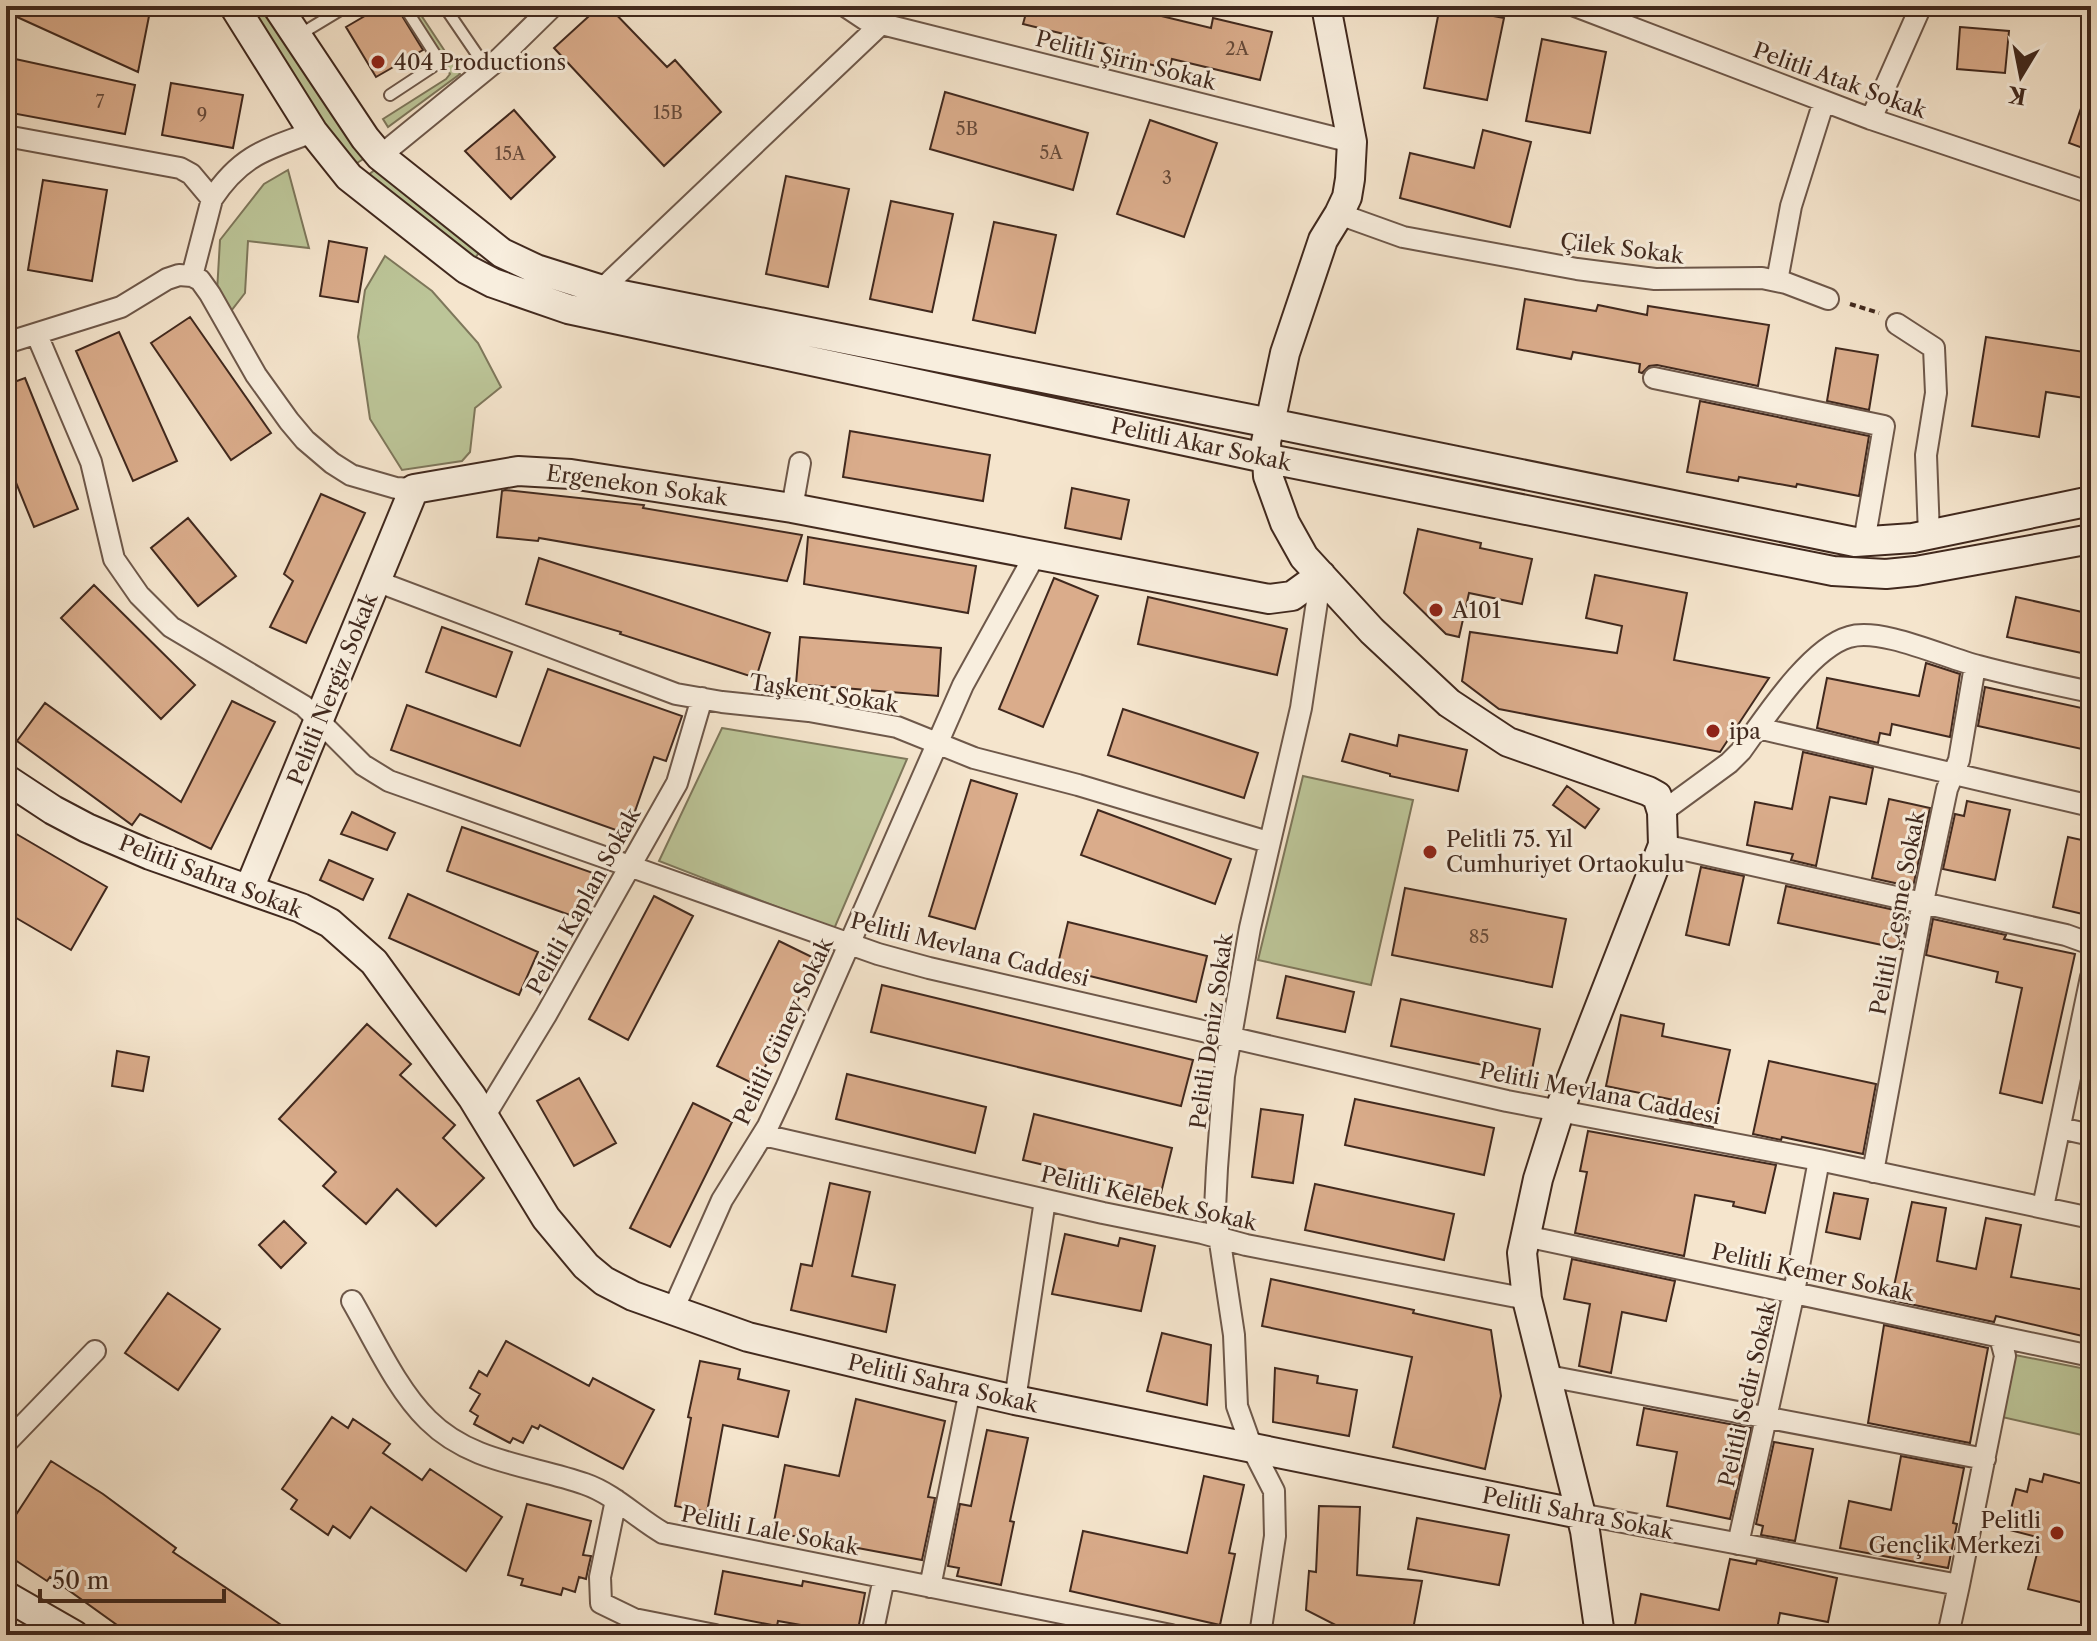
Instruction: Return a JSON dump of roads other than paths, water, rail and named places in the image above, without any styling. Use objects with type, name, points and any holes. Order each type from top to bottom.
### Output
[{"type":"street","name":"Pelitli Akar Sokak","points":[[234,6],[313,132],[349,177],[466,269],[493,283],[568,309],[1265,458],[1833,571],[1886,574],[1916,571],[2091,539]]},
{"type":"street","name":"Pelitli Akar Sokak","points":[[277,6],[380,156],[502,253],[536,269],[601,290],[1827,537],[1864,542],[1929,535],[2091,501]]},
{"type":"street","points":[[349,177],[380,156],[487,69],[553,6]]},
{"type":"street","name":"Pelitli Şirin Sokak","points":[[845,6],[866,20],[1352,142]]},
{"type":"street","points":[[1326,6],[1352,142],[1350,179],[1347,197],[1323,240],[1290,339],[1265,458],[1271,487],[1294,542],[1372,631],[1438,693],[1488,731],[1508,742],[1648,791],[1657,796],[1662,812],[1663,845],[1559,1111],[1538,1179],[1525,1236],[1522,1268],[1580,1514],[1600,1635]]},
{"type":"street","name":"Pelitli Atak Sokak","points":[[1575,6],[1871,119],[2091,193]]},
{"type":"street","points":[[1871,119],[1921,6]]},
{"type":"street","points":[[601,290],[881,24]]},
{"type":"street","points":[[1777,281],[1791,206],[1824,101]]},
{"type":"street","points":[[6,343],[121,307],[167,279],[179,275],[192,276],[212,199],[238,166],[262,151],[313,132]]},
{"type":"street","points":[[6,136],[180,168],[191,174],[212,199]]},
{"type":"street","name":"Çilek Sokak","points":[[1339,214],[1403,237],[1577,269],[1655,279],[1762,278],[1828,299]]},
{"type":"street","name":"Ergenekon Sokak","points":[[192,276],[200,280],[210,294],[256,375],[305,440],[351,475],[396,488],[414,489],[531,471],[571,474],[792,508],[1269,599],[1292,596],[1321,575]]},
{"type":"street","points":[[1897,324],[1934,348],[1936,393],[1926,455],[1929,535]]},
{"type":"street","name":"Pelitli Mevlana Caddesi","points":[[37,335],[91,462],[114,559],[139,595],[171,627],[304,706],[363,765],[389,781],[849,944],[929,968],[1559,1111],[1819,1160],[2091,1218]]},
{"type":"street","points":[[1654,378],[1884,426],[1864,542]]},
{"type":"street","points":[[792,508],[800,463]]},
{"type":"street","name":"Pelitli Nergiz Sokak","points":[[249,889],[414,489]]},
{"type":"street","name":"Pelitli Güney Sokak","points":[[673,1310],[722,1200],[763,1135],[786,1088],[963,685],[1036,553]]},
{"type":"street","name":"Pelitli Deniz Sokak","points":[[1260,1635],[1275,1536],[1274,1491],[1252,1448],[1237,1406],[1234,1335],[1215,1209],[1217,1168],[1224,1076],[1268,842],[1301,708],[1321,575]]},
{"type":"street","name":"Taşkent Sokak","points":[[376,581],[676,694],[809,711],[897,727],[974,758],[1078,785],[1268,842]]},
{"type":"street","points":[[1662,812],[1729,763],[1810,663],[1850,636],[1901,641],[1975,666],[2091,692]]},
{"type":"street","name":"Pelitli Çeşme Sokak","points":[[1873,1172],[1923,902],[1947,789],[1959,760],[1975,666]]},
{"type":"street","name":"Pelitli Kaplan Sokak","points":[[484,1117],[546,1015],[677,783],[702,698]]},
{"type":"street","points":[[1758,728],[2091,806]]},
{"type":"street","name":"Pelitli Sahra Sokak","points":[[6,779],[87,828],[150,855],[301,908],[330,923],[374,962],[484,1117],[546,1218],[586,1266],[604,1281],[633,1296],[748,1337],[1015,1400],[1580,1514],[1959,1585]]},
{"type":"street","points":[[1663,845],[2066,935],[2091,944]]},
{"type":"street","points":[[2043,1207],[2091,977]]},
{"type":"street","points":[[2060,1128],[2091,1135]]},
{"type":"street","name":"Pelitli Kelebek Sokak","points":[[763,1135],[1246,1245],[1527,1299]]},
{"type":"street","name":"Pelitli Sedir Sokak","points":[[1738,1544],[1794,1292],[1819,1160]]},
{"type":"street","points":[[1015,1400],[1045,1200]]},
{"type":"street","name":"Pelitli Kemer Sokak","points":[[1525,1236],[2091,1356]]},
{"type":"street","name":"Pelitli Lale Sokak","points":[[352,1301],[413,1405],[430,1423],[474,1453],[587,1484],[663,1533],[1171,1635]]},
{"type":"street","points":[[1948,1635],[2005,1356],[2000,1337]]},
{"type":"street","points":[[6,1443],[95,1351]]},
{"type":"street","points":[[1548,1376],[1985,1459]]},
{"type":"street","points":[[930,1587],[970,1390]]},
{"type":"street","points":[[616,1500],[600,1577],[601,1603],[634,1619],[715,1635]]},
{"type":"street","points":[[872,1635],[884,1578]]},
{"type":"street","points":[[6,1596],[74,1635]]},
{"type":"lane","points":[[297,36],[347,6]]},
{"type":"lane","points":[[390,95],[440,62],[404,6]]},
{"type":"lane","points":[[444,6],[487,69]]},
{"type":"place","name":"404 Productions","points":[[378,62]]},
{"type":"place","name":"A101","points":[[1436,610]]},
{"type":"place","name":"ipa","points":[[1713,731]]},
{"type":"place","name":"Pelitli 75. Yıl Cumhuriyet Ortaokulu","points":[[1430,852]]},
{"type":"place","name":"Pelitli Gençlik Merkezi","points":[[2057,1533]]}]
